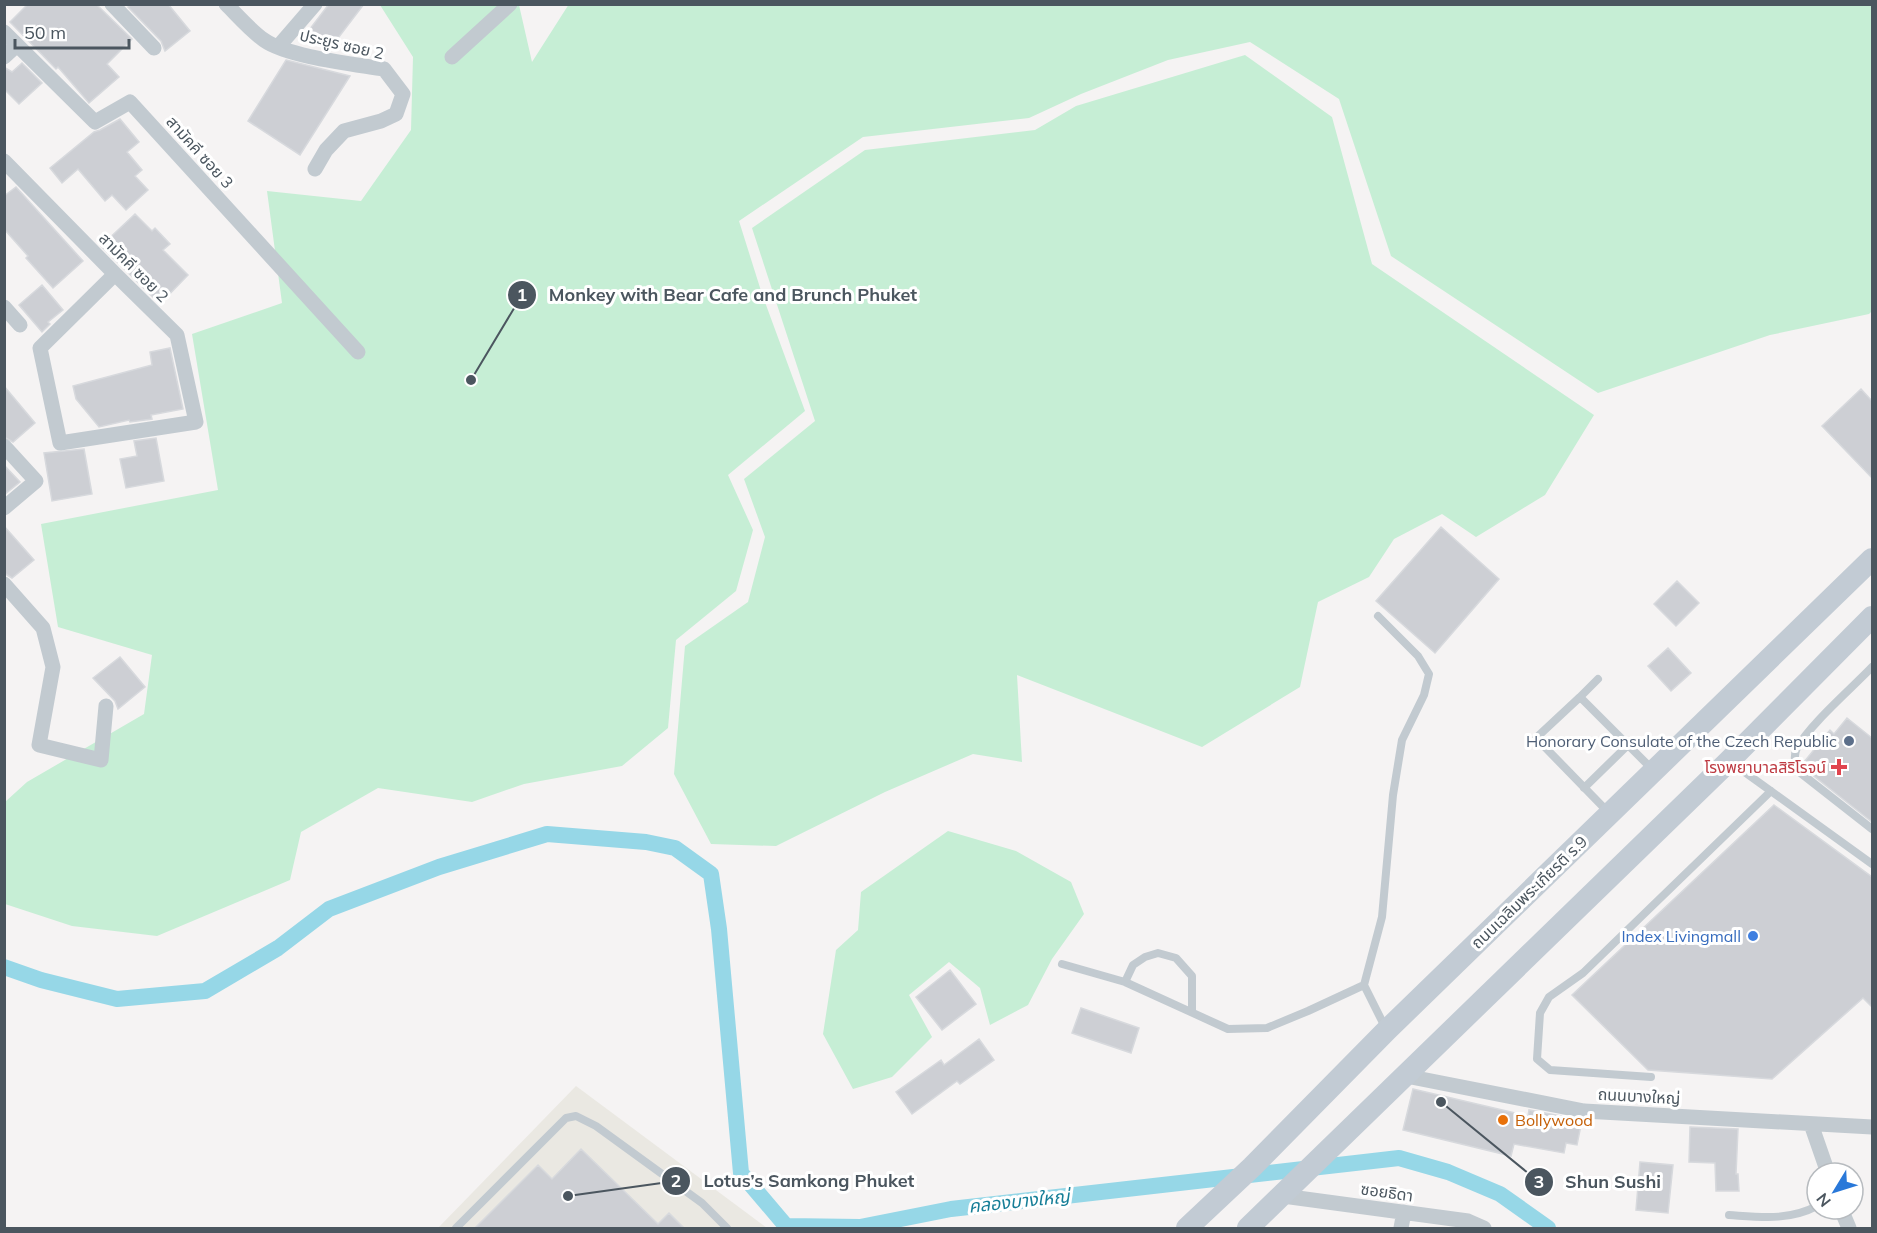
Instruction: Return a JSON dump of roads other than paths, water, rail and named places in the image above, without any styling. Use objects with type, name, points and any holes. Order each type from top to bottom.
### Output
[{"type":"main road","name":"ถนนเฉลิมพระเกียรติ ร.9","points":[[1187,1228],[1252,1167],[1387,1030],[1872,559]]},
{"type":"main road","points":[[1248,1228],[1867,625]]},
{"type":"street","points":[[112,4],[154,48]]},
{"type":"street","name":"ประยูร ซอย 2","points":[[226,4],[264,40],[278,47],[312,56],[384,69],[404,94],[396,114],[381,121],[344,131],[326,150],[315,170]]},
{"type":"street","points":[[278,47],[315,4]]},
{"type":"street","points":[[452,57],[510,4]]},
{"type":"street","name":"สามัคคี ซอย 3","points":[[4,32],[95,122],[130,102],[358,352]]},
{"type":"street","points":[[4,57],[17,45]]},
{"type":"street","name":"สามัคคี ซอย 2","points":[[4,161],[177,335],[196,422],[60,443],[40,348],[115,274]]},
{"type":"street","points":[[4,307],[20,325]]},
{"type":"street","points":[[4,446],[36,481],[4,508]]},
{"type":"street","points":[[4,584],[44,628],[53,667],[39,745],[100,760],[106,706]]},
{"type":"street","name":"ถนนบางใหญ่","points":[[1406,1076],[1584,1112],[1872,1127]]},
{"type":"street","points":[[1811,1124],[1824,1161]]},
{"type":"street","name":"ซอยธิดา","points":[[1283,1196],[1468,1221],[1484,1228]]},
{"type":"street","points":[[1401,1228],[1404,1212]]},
{"type":"lane","points":[[1378,616],[1419,656],[1429,674],[1424,695],[1402,740],[1393,795],[1382,917],[1364,985],[1387,1030]]},
{"type":"lane","points":[[1872,667],[1816,725],[1797,749],[1795,762],[1798,771],[1872,829]]},
{"type":"lane","points":[[1598,679],[1536,738],[1610,814]]},
{"type":"lane","points":[[1580,697],[1654,771]]},
{"type":"lane","points":[[1584,788],[1628,745]]},
{"type":"lane","points":[[1729,761],[1872,864]]},
{"type":"lane","points":[[1651,1077],[1550,1070],[1537,1059],[1540,1013],[1549,997],[1583,973],[1771,791]]},
{"type":"lane","points":[[1125,982],[1133,965],[1145,957],[1158,953],[1176,958],[1192,976],[1192,1012]]},
{"type":"lane","points":[[1062,964],[1125,982],[1228,1029],[1267,1028],[1364,985]]},
{"type":"lane","points":[[456,1228],[566,1118],[576,1116],[596,1126],[702,1203],[727,1228]]},
{"type":"lane","points":[[1730,1215],[1778,1218],[1805,1211]]},
{"type":"waterway","name":"คลองบางใหญ่","points":[[4,967],[41,980],[117,999],[205,991],[278,948],[329,909],[439,867],[547,834],[646,842],[675,848],[711,874],[719,929],[741,1173],[786,1226],[860,1227],[951,1209],[1399,1158],[1448,1172],[1500,1194],[1548,1228]]},
{"type":"place","name":"Monkey with Bear Cafe and Brunch Phuket","points":[[471,380]]},
{"type":"place","name":"Honorary Consulate of the Czech Republic","points":[[1849,741]]},
{"type":"place","name":"โรงพยาบาลสิริโรจน์","points":[[1839,767]]},
{"type":"place","name":"Index Livingmall","points":[[1753,936]]},
{"type":"place","name":"Shun Sushi","points":[[1441,1102]]},
{"type":"place","name":"Bollywood","points":[[1503,1120]]},
{"type":"place","name":"Lotus’s Samkong Phuket","points":[[568,1196]]}]
